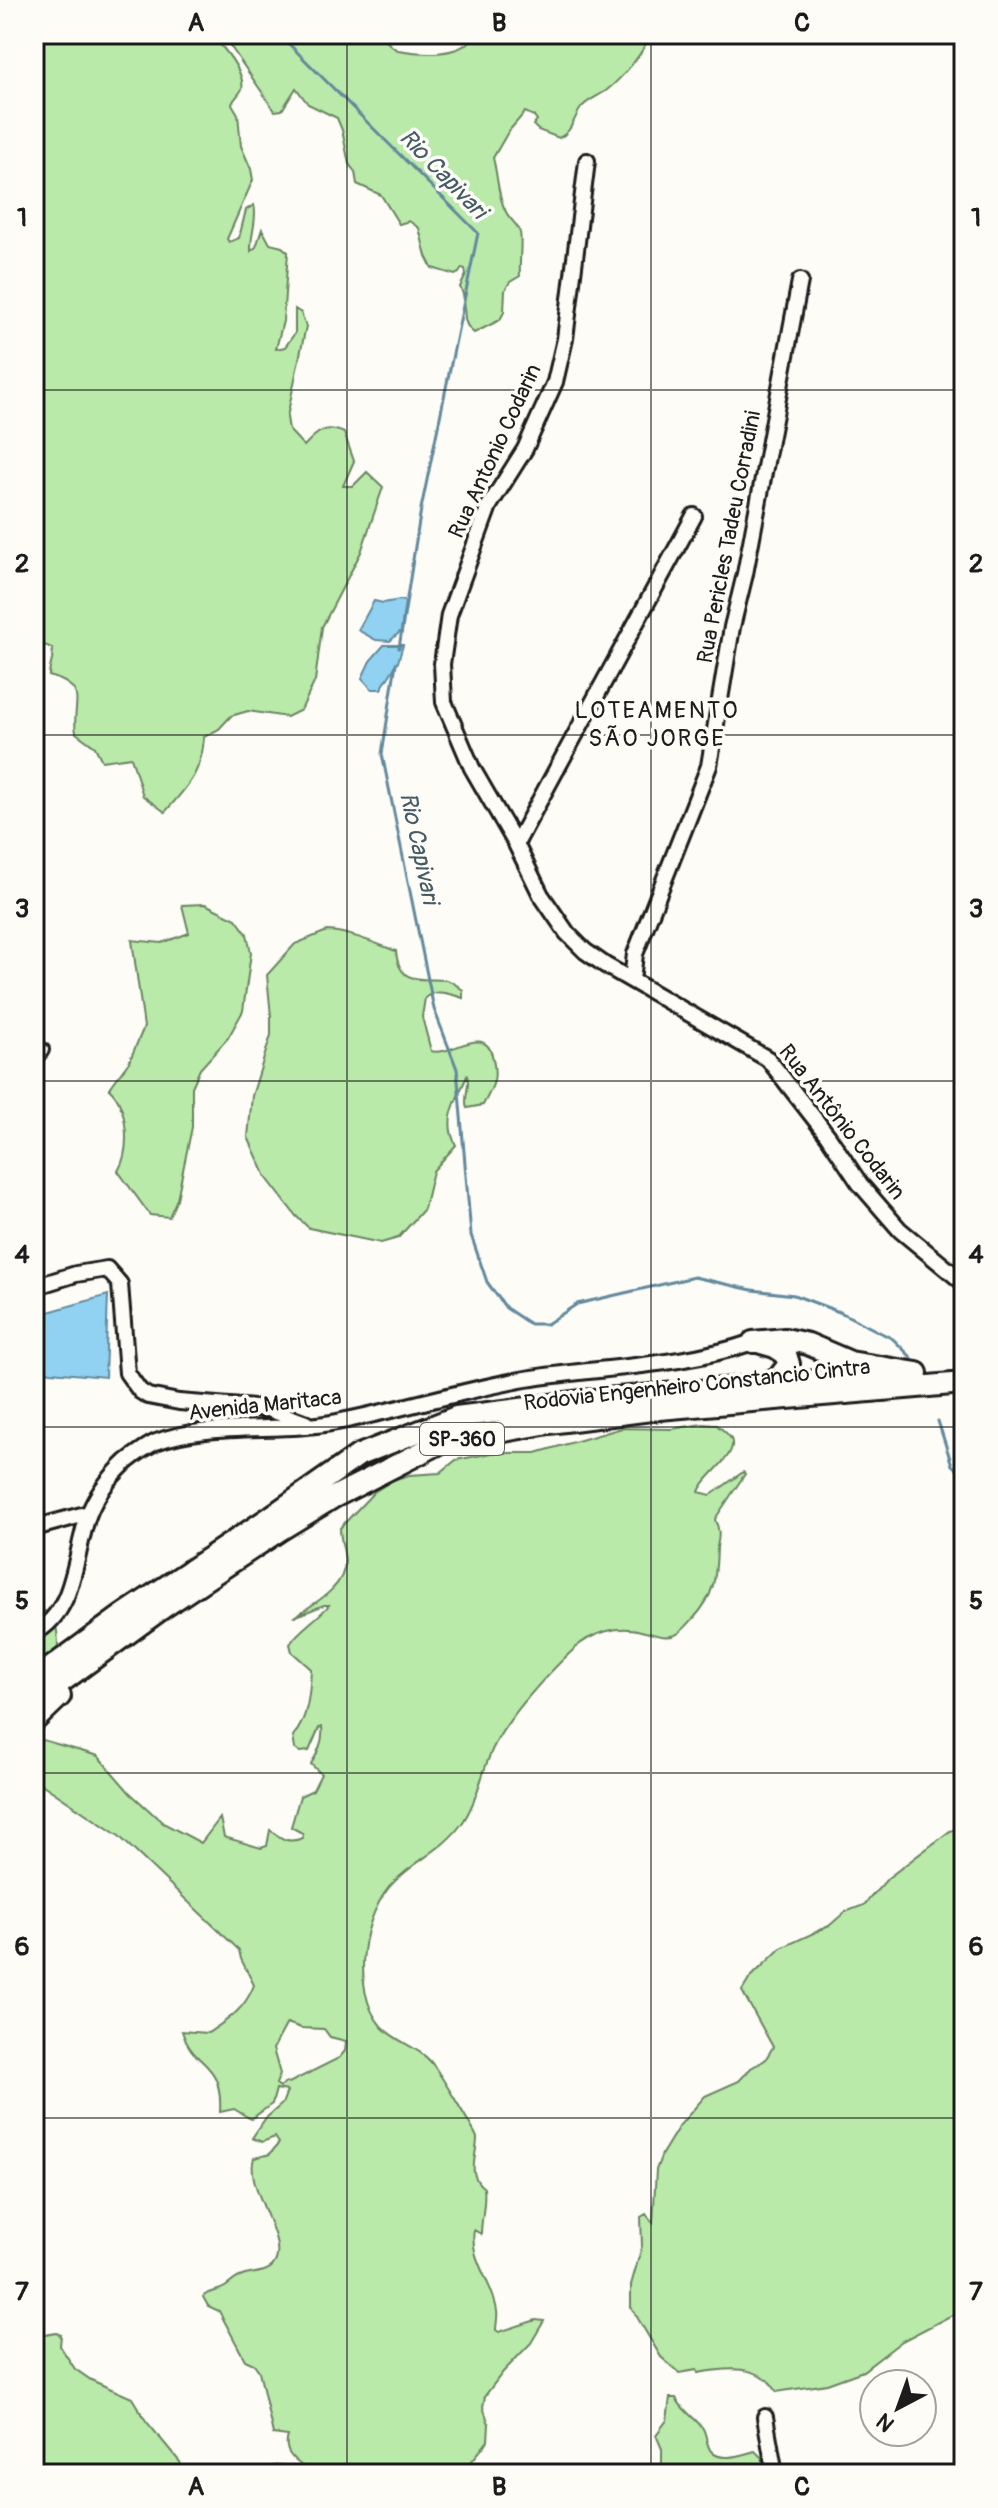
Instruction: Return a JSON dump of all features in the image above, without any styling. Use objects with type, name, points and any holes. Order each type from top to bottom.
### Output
[{"type":"highway","points":[[753,1342],[785,1339],[808,1344],[850,1362],[917,1373]]},
{"type":"highway","points":[[753,1342],[775,1347],[786,1354],[789,1364],[779,1377],[763,1384]]},
{"type":"highway","name":"Rodovia Engenheiro Constancio Cintra","points":[[34,1680],[123,1615],[359,1455],[456,1417],[582,1401],[763,1384],[964,1370]]},
{"type":"highway","name":"Rodovia Engenheiro Constancio Cintra","points":[[34,1702],[164,1607],[280,1530],[334,1497],[442,1442],[549,1423],[659,1409],[964,1383]]},
{"type":"highway","points":[[34,1721],[57,1700],[91,1660]]},
{"type":"street","name":"Rua Antonio Codarin","points":[[587,161],[565,339],[555,382],[525,449],[489,506],[449,615],[442,664],[444,702],[472,768],[541,895],[567,933],[585,951],[632,980]]},
{"type":"street","name":"Rua Pericles Tadeu Corradini","points":[[632,980],[635,954],[709,766],[732,627],[745,574],[800,281]]},
{"type":"street","points":[[516,844],[694,516]]},
{"type":"street","name":"Rua Antônio Codarin","points":[[632,980],[768,1059],[828,1136],[860,1184],[900,1230],[964,1283]]},
{"type":"street","points":[[34,1287],[76,1274],[107,1269],[120,1284],[127,1373],[140,1391],[148,1396],[179,1402],[268,1409],[310,1424]]},
{"type":"street","name":"Avenida Maritaca","points":[[34,1633],[52,1621],[65,1600],[89,1513],[104,1485],[136,1454],[156,1442],[185,1435],[335,1423],[443,1395],[526,1379],[696,1356],[753,1342]]},
{"type":"street","points":[[34,1528],[89,1513]]},
{"type":"street","points":[[765,2417],[775,2474]]},
{"type":"green space","points":[[34,34],[211,34],[226,52],[237,67],[242,82],[242,89],[232,104],[238,114],[241,146],[253,180],[227,239],[229,242],[239,238],[246,210],[254,205],[251,251],[256,247],[262,229],[270,244],[288,252],[283,321],[276,349],[285,347],[295,333],[295,309],[301,313],[306,326],[287,417],[289,430],[304,446],[326,429],[344,433],[354,461],[343,486],[353,486],[367,472],[383,487],[361,552],[322,627],[315,681],[301,710],[287,717],[248,711],[231,716],[219,729],[204,737],[197,769],[165,812],[143,796],[131,757],[102,761],[95,747],[76,733],[75,691],[49,676],[52,648],[34,641]]},
{"type":"green space","points":[[222,34],[378,34],[398,50],[429,53],[461,47],[475,34],[650,34],[626,72],[607,90],[584,105],[570,129],[559,138],[538,130],[533,125],[537,120],[525,112],[508,132],[493,158],[503,206],[520,233],[520,276],[510,282],[505,290],[504,312],[500,320],[474,333],[466,323],[460,287],[466,275],[465,269],[462,268],[455,275],[432,268],[419,228],[409,221],[399,224],[381,195],[357,184],[337,118],[308,104],[296,88],[282,110],[275,111]]},
{"type":"green space","points":[[205,904],[236,919],[247,934],[251,953],[243,1011],[228,1038],[200,1069],[192,1087],[192,1127],[177,1199],[169,1217],[150,1215],[118,1171],[125,1151],[126,1128],[120,1106],[109,1089],[129,1062],[144,1027],[132,940],[162,943],[189,933],[182,905]]},
{"type":"green space","points":[[327,931],[353,936],[396,951],[402,970],[413,978],[446,980],[461,988],[463,998],[439,993],[425,998],[422,1017],[431,1051],[482,1042],[488,1046],[494,1063],[494,1081],[483,1105],[467,1108],[467,1076],[451,1119],[450,1127],[456,1145],[433,1171],[424,1209],[398,1238],[381,1243],[309,1228],[266,1177],[248,1137],[252,1096],[271,1035],[267,975],[295,944]]},
{"type":"green space","points":[[717,1425],[731,1439],[730,1452],[699,1492],[711,1495],[743,1472],[745,1474],[715,1519],[719,1533],[716,1568],[706,1602],[675,1635],[626,1629],[606,1631],[588,1638],[552,1671],[500,1736],[471,1808],[460,1826],[395,1881],[384,1895],[368,1931],[364,1951],[365,1992],[371,2010],[387,2032],[422,2054],[434,2066],[477,2138],[474,2171],[484,2188],[484,2199],[481,2234],[474,2230],[473,2241],[495,2300],[496,2330],[499,2332],[536,2320],[544,2321],[531,2343],[485,2396],[483,2407],[489,2424],[488,2441],[471,2462],[478,2474],[304,2474],[310,2472],[289,2453],[288,2436],[273,2434],[259,2371],[254,2364],[245,2360],[219,2311],[208,2306],[203,2297],[244,2275],[268,2270],[277,2254],[253,2170],[254,2158],[270,2154],[279,2143],[275,2137],[262,2142],[252,2138],[265,2119],[282,2104],[287,2091],[276,2089],[272,2104],[251,2119],[234,2109],[220,2112],[217,2082],[193,2053],[182,2031],[208,2033],[241,2007],[254,1985],[239,1950],[119,1836],[34,1779],[34,1746],[43,1740],[98,1756],[130,1793],[163,1823],[201,1843],[220,1818],[224,1837],[261,1848],[267,1846],[270,1830],[285,1840],[303,1838],[302,1833],[291,1827],[300,1796],[313,1790],[321,1774],[311,1764],[320,1746],[322,1727],[309,1751],[295,1749],[293,1736],[305,1714],[311,1669],[292,1652],[290,1644],[329,1605],[294,1617],[319,1601],[340,1579],[345,1560],[340,1528],[374,1492],[393,1480],[409,1475],[440,1473],[456,1460],[492,1453],[536,1453],[622,1428],[672,1429]],"holes":[[[287,2023],[301,2028],[324,2029],[330,2037],[346,2041],[345,2051],[339,2058],[280,2087],[276,2084],[280,2074],[273,2049]]]},
{"type":"green space","points":[[45,1611],[55,1624],[58,1650],[66,1653],[34,1682],[34,1612]]},
{"type":"green space","points":[[964,1827],[964,2302],[956,2303],[958,2312],[902,2341],[867,2368],[858,2368],[858,2373],[827,2384],[777,2392],[762,2376],[742,2370],[679,2373],[661,2357],[631,2307],[631,2285],[642,2246],[641,2217],[646,2214],[653,2223],[656,2170],[679,2126],[705,2096],[739,2081],[751,2068],[765,2060],[773,2047],[742,1991],[750,1978],[781,1948],[829,1926],[845,1912],[864,1905],[888,1878],[950,1831]]},
{"type":"green space","points":[[45,2335],[61,2335],[60,2346],[75,2369],[91,2380],[132,2398],[146,2421],[180,2462],[184,2474],[34,2474],[34,2344]]},
{"type":"green space","points":[[670,2398],[676,2398],[702,2427],[709,2449],[715,2455],[732,2457],[755,2451],[763,2459],[762,2474],[662,2474],[662,2449],[656,2435],[667,2420]]},
{"type":"green space","points":[[280,2465],[303,2474],[255,2474],[264,2468]]},
{"type":"water","points":[[374,601],[405,601],[401,631],[390,641],[376,640],[358,630]]},
{"type":"water","points":[[384,645],[403,645],[398,662],[381,689],[372,689],[362,678],[370,661]]},
{"type":"water","points":[[108,1295],[105,1377],[34,1368],[34,1316]]},
{"type":"waterway","name":"Rio Capivari","points":[[279,34],[478,233],[421,509],[399,648]]},
{"type":"waterway","name":"Rio Capivari","points":[[396,663],[382,754],[434,1009],[457,1069],[471,1235],[487,1282],[506,1308],[530,1324],[547,1324],[577,1304],[694,1277],[752,1290],[794,1295],[842,1313],[893,1339],[912,1358]]},
{"type":"waterway","name":"Rio Capivari","points":[[938,1421],[952,1465],[964,1476]]},
{"type":"district","name":"LOTEAMENTO SÃO JORGE","points":[[657,724]]}]
